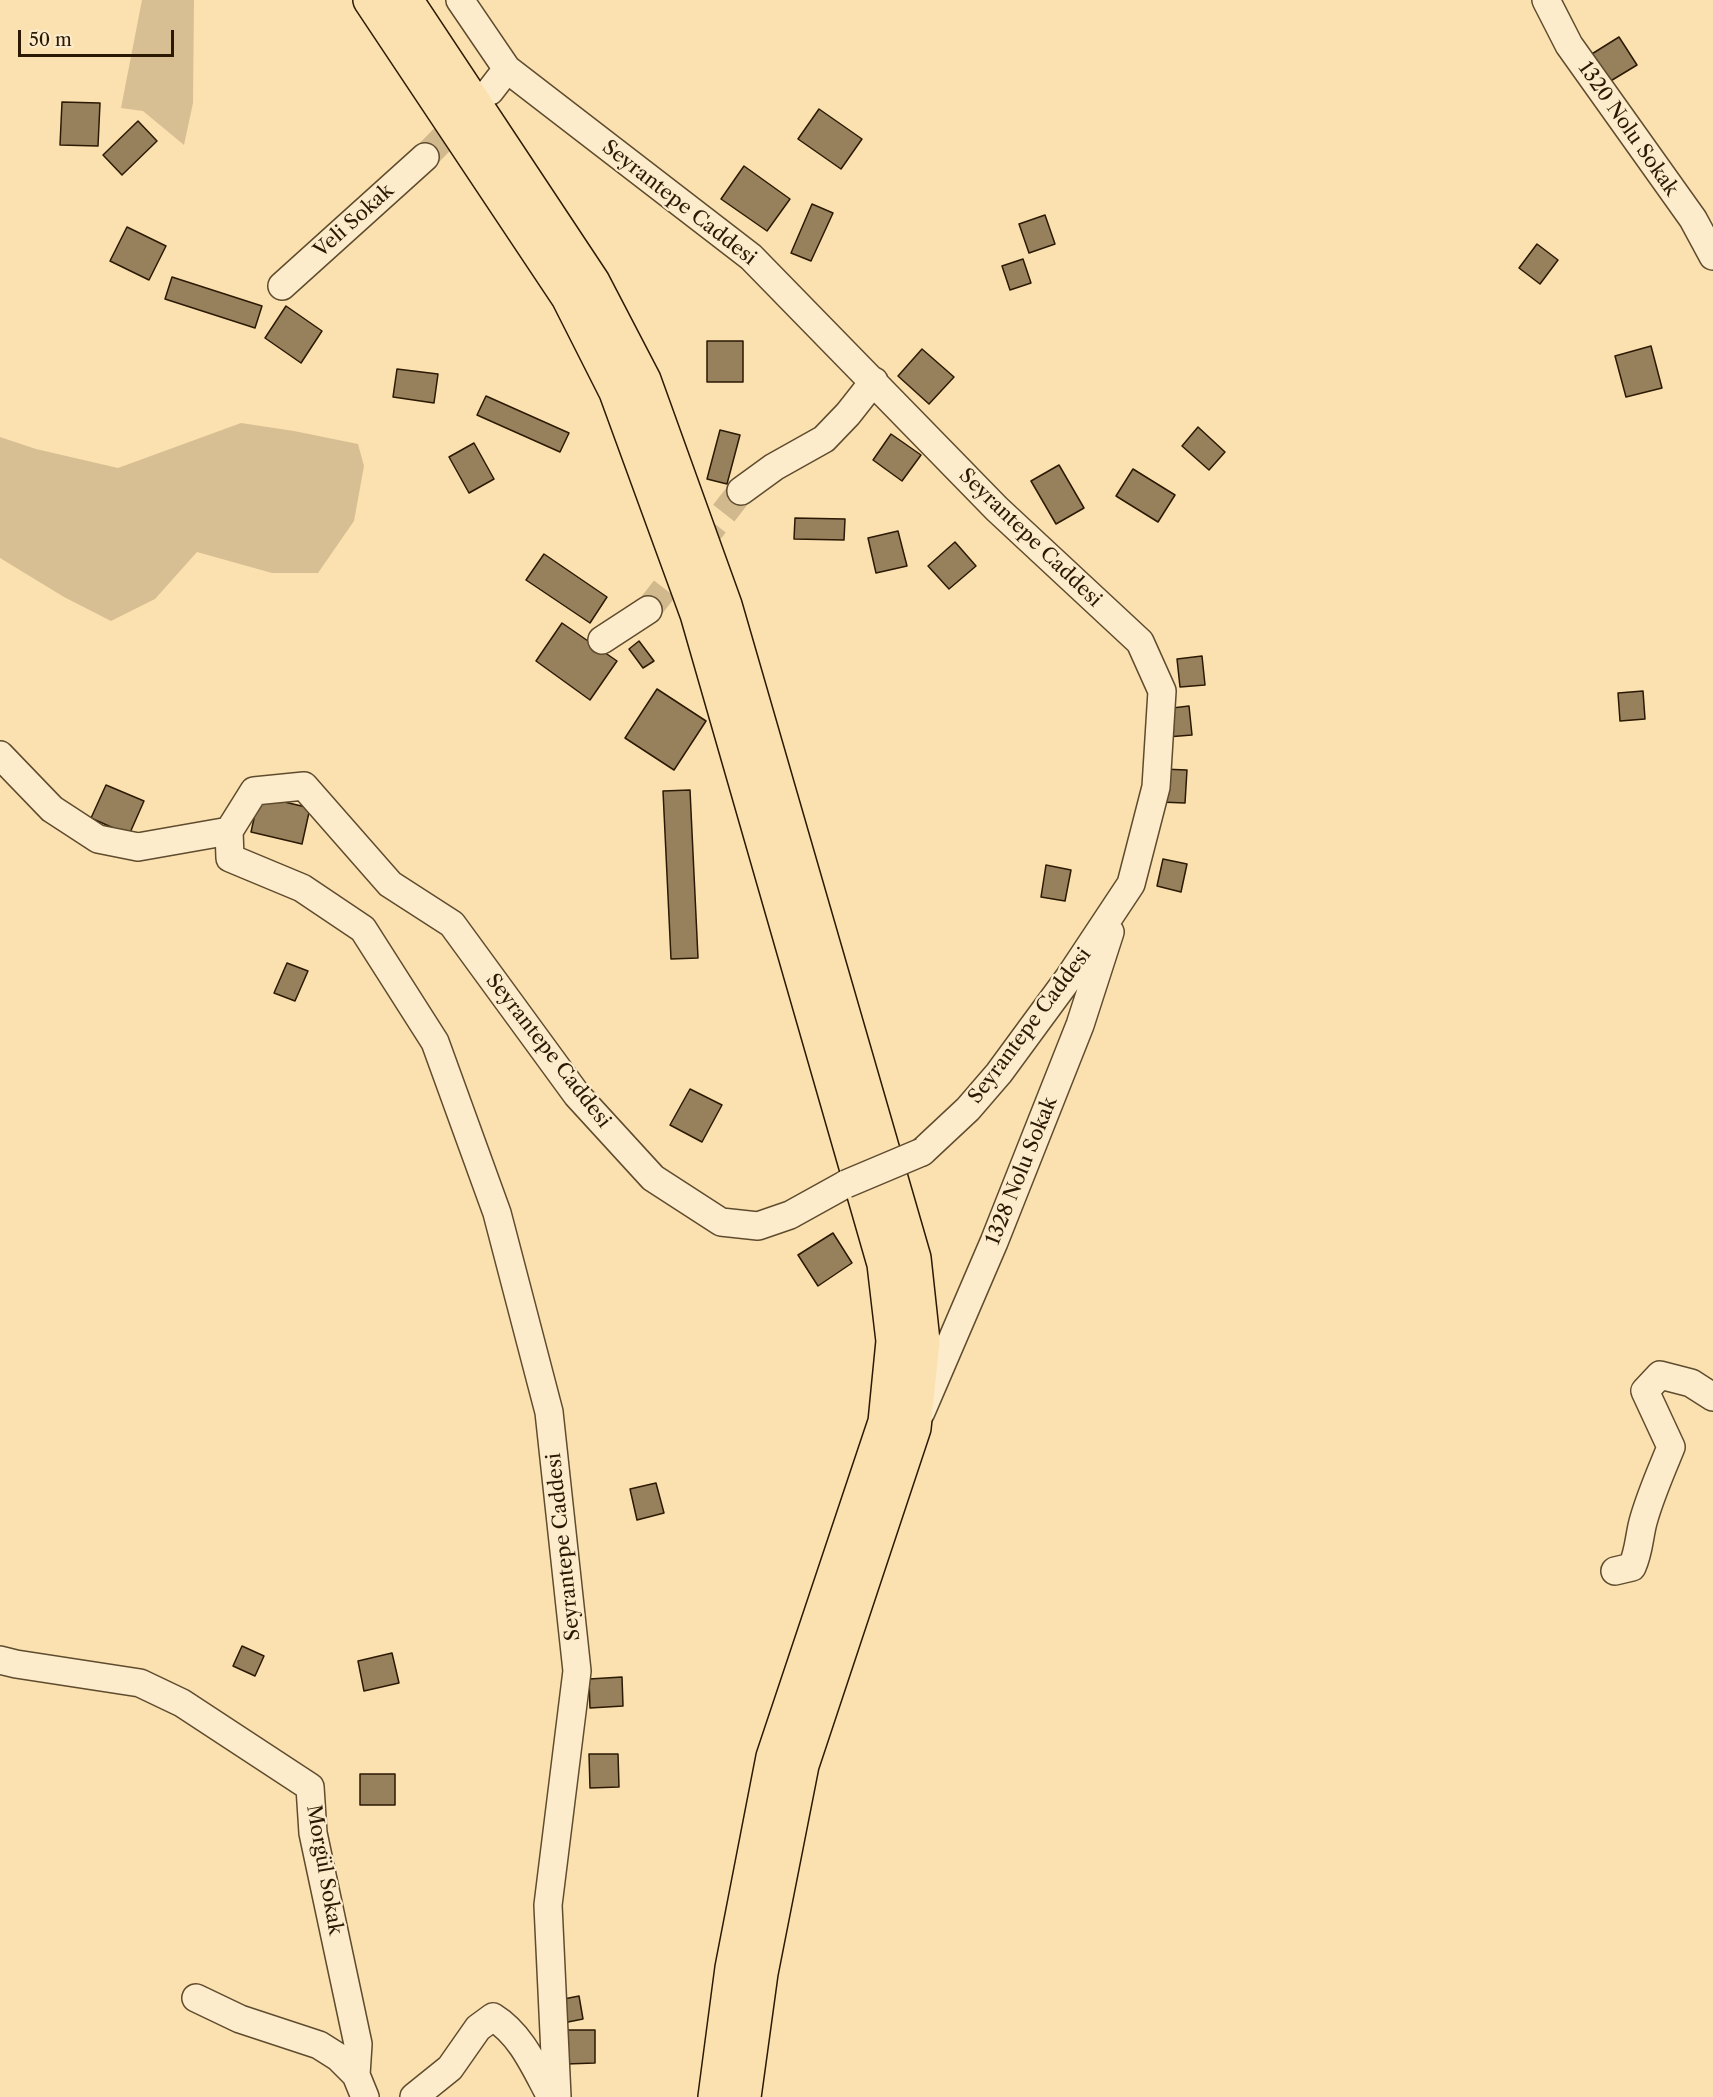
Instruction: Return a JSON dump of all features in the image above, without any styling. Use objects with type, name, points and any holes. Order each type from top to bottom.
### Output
[{"type":"main road","points":[[370,0],[568,297],[616,392],[697,614],[884,1264],[893,1341],[885,1422],[773,1757],[732,1968],[715,2097]]},
{"type":"main road","points":[[406,0],[593,282],[644,380],[725,605],[914,1258],[922,1341],[914,1428],[802,1765],[761,1973],[744,2097]]},
{"type":"street","name":"Seyrantepe Caddesi","points":[[460,0],[507,69],[751,257],[997,509],[1140,642],[1162,691],[1156,788],[1131,884],[1068,979],[999,1073],[968,1109],[922,1152],[846,1184],[790,1215],[758,1226],[721,1221],[653,1178],[577,1095],[452,924],[390,884],[304,786],[254,790],[229,831],[230,858],[302,888],[363,929],[435,1042],[497,1213],[549,1412],[577,1671],[548,1905],[557,2097]]},
{"type":"street","name":"1320 Nolu Sokak","points":[[1546,0],[1569,45],[1693,219],[1713,256]]},
{"type":"street","points":[[490,91],[507,69]]},
{"type":"street","name":"Veli Sokak","points":[[282,286],[425,157]]},
{"type":"street","points":[[741,491],[774,467],[824,439],[848,414],[874,381]]},
{"type":"street","points":[[602,640],[648,610]]},
{"type":"street","points":[[0,755],[52,809],[98,838],[138,847],[229,831]]},
{"type":"street","name":"1328 Nolu Sokak","points":[[912,1434],[994,1242],[1080,1025],[1119,902]]},
{"type":"street","points":[[1616,1570],[1632,1567],[1637,1556],[1642,1523],[1671,1447],[1645,1391],[1660,1375],[1690,1383],[1713,1397]]},
{"type":"street","name":"Morgül Sokak","points":[[0,1660],[140,1683],[182,1703],[310,1787],[313,1833],[358,2044],[360,2086]]},
{"type":"street","name":"Morgül Sokak","points":[[196,1998],[240,2019],[319,2045],[338,2057],[360,2086]]},
{"type":"street","points":[[414,2097],[450,2068],[478,2028],[493,2017],[506,2025],[526,2050],[551,2097]]},
{"type":"street","points":[[753,2032],[762,2097]]},
{"type":"shaded area","points":[[142,0],[194,0],[193,103],[184,145],[143,111],[121,108]]},
{"type":"shaded area","points":[[241,423],[358,444],[364,466],[354,521],[318,573],[272,573],[197,552],[155,599],[111,621],[64,597],[0,558],[0,437],[36,449],[118,468]]},
{"type":"building","points":[[1619,37],[1637,65],[1604,85],[1587,57]]},
{"type":"building","points":[[62,102],[100,103],[98,146],[60,145]]},
{"type":"building","points":[[819,109],[862,139],[841,169],[798,139]]},
{"type":"building","points":[[138,121],[157,141],[122,175],[103,155]]},
{"type":"building","points":[[744,166],[790,199],[767,231],[721,199]]},
{"type":"building","points":[[812,204],[833,213],[811,261],[791,253]]},
{"type":"building","points":[[1045,215],[1055,244],[1029,253],[1019,224]]},
{"type":"building","points":[[127,227],[166,246],[149,280],[110,261]]},
{"type":"building","points":[[1537,244],[1558,260],[1540,284],[1519,268]]},
{"type":"building","points":[[1023,259],[1031,283],[1010,290],[1002,266]]},
{"type":"building","points":[[172,277],[262,306],[255,328],[165,299]]},
{"type":"building","points":[[286,306],[322,331],[301,363],[265,338]]},
{"type":"building","points":[[707,341],[743,341],[743,382],[707,382]]},
{"type":"building","points":[[1651,346],[1662,388],[1626,397],[1615,356]]},
{"type":"building","points":[[922,349],[954,377],[929,404],[898,376]]},
{"type":"building","points":[[397,369],[438,374],[434,403],[393,397]]},
{"type":"building","points":[[486,396],[569,433],[560,452],[477,415]]},
{"type":"building","points":[[1198,427],[1225,452],[1209,470],[1182,446]]},
{"type":"building","points":[[720,430],[740,435],[727,484],[707,479]]},
{"type":"building","points":[[891,434],[921,455],[902,481],[873,460]]},
{"type":"building","points":[[474,443],[494,479],[469,493],[449,457]]},
{"type":"building","points":[[1059,465],[1084,508],[1056,524],[1031,481]]},
{"type":"building","points":[[1133,469],[1175,495],[1158,522],[1116,496]]},
{"type":"building","points":[[795,518],[845,519],[844,540],[794,539]]},
{"type":"building","points":[[898,531],[907,566],[876,573],[868,538]]},
{"type":"building","points":[[955,542],[976,566],[949,589],[928,566]]},
{"type":"building","points":[[544,554],[607,597],[590,623],[526,580]]},
{"type":"building","points":[[562,623],[617,661],[590,700],[536,661]]},
{"type":"building","points":[[639,641],[654,661],[643,668],[629,649]]},
{"type":"building","points":[[1202,656],[1205,685],[1180,687],[1177,659]]},
{"type":"building","points":[[657,689],[706,721],[674,770],[625,738]]},
{"type":"building","points":[[1643,691],[1645,719],[1620,721],[1618,693]]},
{"type":"building","points":[[1189,706],[1192,735],[1167,737],[1164,709]]},
{"type":"building","points":[[1162,769],[1187,770],[1185,803],[1160,802]]},
{"type":"building","points":[[106,785],[144,801],[129,835],[91,818]]},
{"type":"building","points":[[690,790],[698,958],[671,959],[663,791]]},
{"type":"building","points":[[259,796],[310,808],[302,844],[251,832]]},
{"type":"building","points":[[1163,859],[1187,864],[1181,892],[1157,886]]},
{"type":"building","points":[[1046,865],[1071,870],[1065,901],[1041,897]]},
{"type":"building","points":[[287,963],[308,971],[295,1001],[274,993]]},
{"type":"building","points":[[690,1089],[722,1105],[702,1142],[670,1125]]},
{"type":"building","points":[[833,1233],[852,1263],[818,1286],[798,1255]]},
{"type":"building","points":[[656,1483],[664,1513],[637,1520],[630,1489]]},
{"type":"building","points":[[242,1646],[264,1656],[255,1676],[233,1666]]},
{"type":"building","points":[[392,1653],[399,1683],[364,1691],[358,1661]]},
{"type":"building","points":[[622,1677],[623,1706],[590,1708],[589,1679]]},
{"type":"building","points":[[589,1754],[618,1754],[619,1787],[590,1788]]},
{"type":"building","points":[[360,1774],[395,1774],[395,1805],[360,1805]]},
{"type":"building","points":[[579,1996],[583,2019],[563,2023],[559,2000]]},
{"type":"building","points":[[566,2030],[595,2030],[595,2063],[566,2064]]},
{"type":"tunnel","points":[[425,157],[468,113]]},
{"type":"tunnel","points":[[648,610],[741,491]]}]
